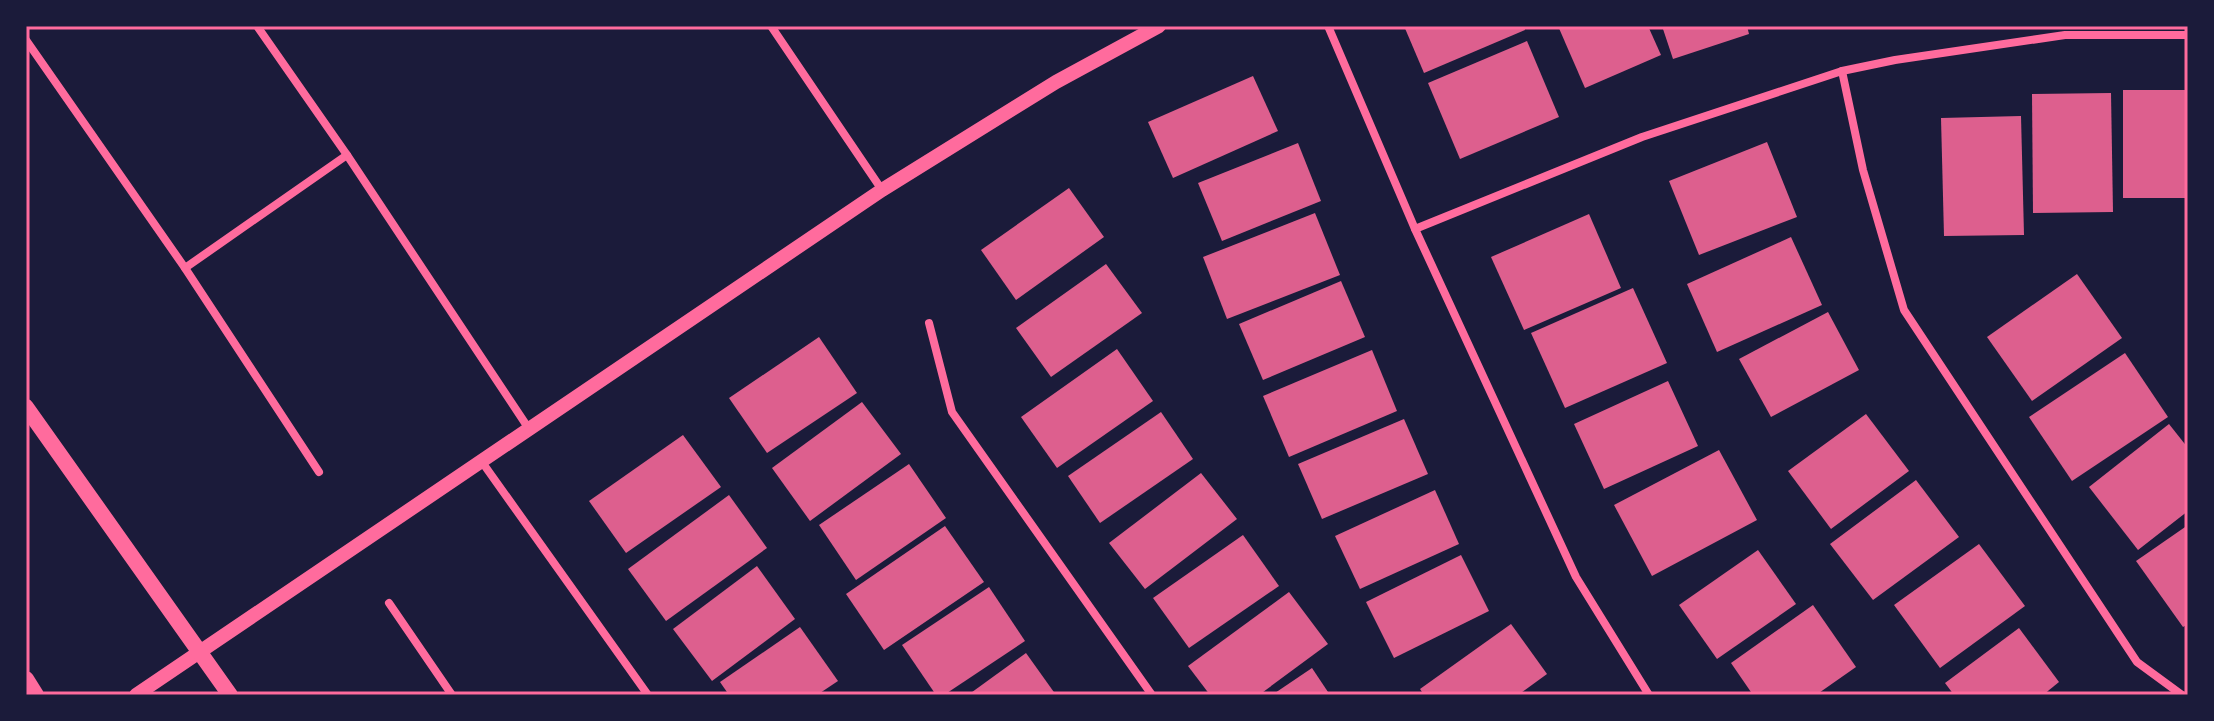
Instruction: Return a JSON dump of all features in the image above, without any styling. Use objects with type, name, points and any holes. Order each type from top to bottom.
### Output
[{"type":"main road","points":[[26,407],[230,695]]},
{"type":"main road","points":[[26,679],[36,695]]},
{"type":"street","points":[[257,26],[347,155],[529,429]]},
{"type":"street","points":[[771,26],[882,190]]},
{"type":"street","points":[[136,695],[882,190],[1056,82],[1159,26]]},
{"type":"street","points":[[1328,26],[1415,229],[1576,577],[1649,695]]},
{"type":"street","points":[[1415,229],[1642,137],[1842,71],[1895,60],[2065,35],[2188,35]]},
{"type":"street","points":[[26,40],[185,268],[319,472]]},
{"type":"street","points":[[1842,71],[1863,170],[1904,310],[2137,662],[2182,695]]},
{"type":"street","points":[[185,268],[347,155]]},
{"type":"street","points":[[929,323],[952,412],[1152,695]]},
{"type":"street","points":[[482,462],[648,695]]},
{"type":"street","points":[[389,603],[452,695]]},
{"type":"building","points":[[1404,26],[1524,26],[1525,30],[1424,73]]},
{"type":"building","points":[[1558,26],[1648,26],[1661,55],[1585,88]]},
{"type":"building","points":[[1662,26],[1747,26],[1749,34],[1673,59]]},
{"type":"building","points":[[1527,41],[1559,117],[1460,159],[1428,83]]},
{"type":"building","points":[[1253,76],[1278,131],[1173,178],[1148,122]]},
{"type":"building","points":[[2123,90],[2188,90],[2188,198],[2123,198]]},
{"type":"building","points":[[2111,93],[2113,212],[2033,213],[2032,94]]},
{"type":"building","points":[[2021,116],[2024,235],[1944,236],[1941,118]]},
{"type":"building","points":[[1767,142],[1797,217],[1699,255],[1669,181]]},
{"type":"building","points":[[1298,143],[1321,201],[1222,241],[1198,183]]},
{"type":"building","points":[[1069,188],[1104,237],[1016,300],[981,250]]},
{"type":"building","points":[[1315,213],[1340,275],[1227,319],[1203,257]]},
{"type":"building","points":[[1589,214],[1621,288],[1524,330],[1491,257]]},
{"type":"building","points":[[1791,237],[1822,305],[1717,352],[1687,284]]},
{"type":"building","points":[[1106,264],[1142,313],[1051,377],[1016,328]]},
{"type":"building","points":[[2077,274],[2122,338],[2032,401],[1987,337]]},
{"type":"building","points":[[1341,281],[1365,337],[1263,380],[1239,324]]},
{"type":"building","points":[[1633,288],[1667,363],[1565,408],[1531,333]]},
{"type":"building","points":[[1828,312],[1859,370],[1771,417],[1739,359]]},
{"type":"building","points":[[819,337],[857,393],[767,453],[729,398]]},
{"type":"building","points":[[1117,349],[1153,401],[1057,468],[1021,417]]},
{"type":"building","points":[[1372,350],[1397,411],[1289,457],[1263,396]]},
{"type":"building","points":[[2125,353],[2168,417],[2072,481],[2029,417]]},
{"type":"building","points":[[1668,381],[1698,446],[1604,489],[1574,424]]},
{"type":"building","points":[[862,402],[901,454],[810,521],[772,468]]},
{"type":"building","points":[[1161,412],[1193,459],[1100,523],[1068,476]]},
{"type":"building","points":[[1866,414],[1909,471],[1831,529],[1788,471]]},
{"type":"building","points":[[1404,419],[1428,474],[1322,519],[1298,464]]},
{"type":"building","points":[[2169,424],[2188,448],[2188,511],[2138,550],[2089,487]]},
{"type":"building","points":[[683,435],[721,487],[626,553],[589,501]]},
{"type":"building","points":[[1719,450],[1757,520],[1652,576],[1614,505]]},
{"type":"building","points":[[909,464],[946,518],[856,580],[819,525]]},
{"type":"building","points":[[1201,473],[1237,519],[1145,589],[1109,543]]},
{"type":"building","points":[[1916,480],[1959,537],[1873,600],[1830,544]]},
{"type":"building","points":[[1435,490],[1459,544],[1360,589],[1335,536]]},
{"type":"building","points":[[729,495],[767,548],[666,621],[628,569]]},
{"type":"building","points":[[2188,525],[2188,624],[2183,627],[2136,561]]},
{"type":"building","points":[[945,526],[984,582],[884,650],[846,594]]},
{"type":"building","points":[[1243,535],[1279,586],[1189,648],[1153,598]]},
{"type":"building","points":[[1979,544],[2025,606],[1940,668],[1894,605]]},
{"type":"building","points":[[1758,550],[1796,604],[1717,659],[1679,605]]},
{"type":"building","points":[[1461,555],[1489,611],[1394,658],[1366,602]]},
{"type":"building","points":[[757,566],[795,619],[712,681],[673,629]]},
{"type":"building","points":[[989,587],[1025,641],[944,695],[936,695],[902,645]]},
{"type":"building","points":[[1289,592],[1328,644],[1259,695],[1210,695],[1188,666]]},
{"type":"building","points":[[1813,605],[1856,667],[1816,695],[1753,695],[1731,663]]},
{"type":"building","points":[[1511,624],[1547,674],[1518,695],[1424,695],[1420,689]]},
{"type":"building","points":[[800,627],[838,681],[817,695],[729,695],[720,682]]},
{"type":"building","points":[[2019,628],[2059,682],[2043,695],[1954,695],[1945,683]]},
{"type":"building","points":[[1026,653],[1056,695],[968,695]]},
{"type":"building","points":[[1312,668],[1330,695],[1272,695]]}]
